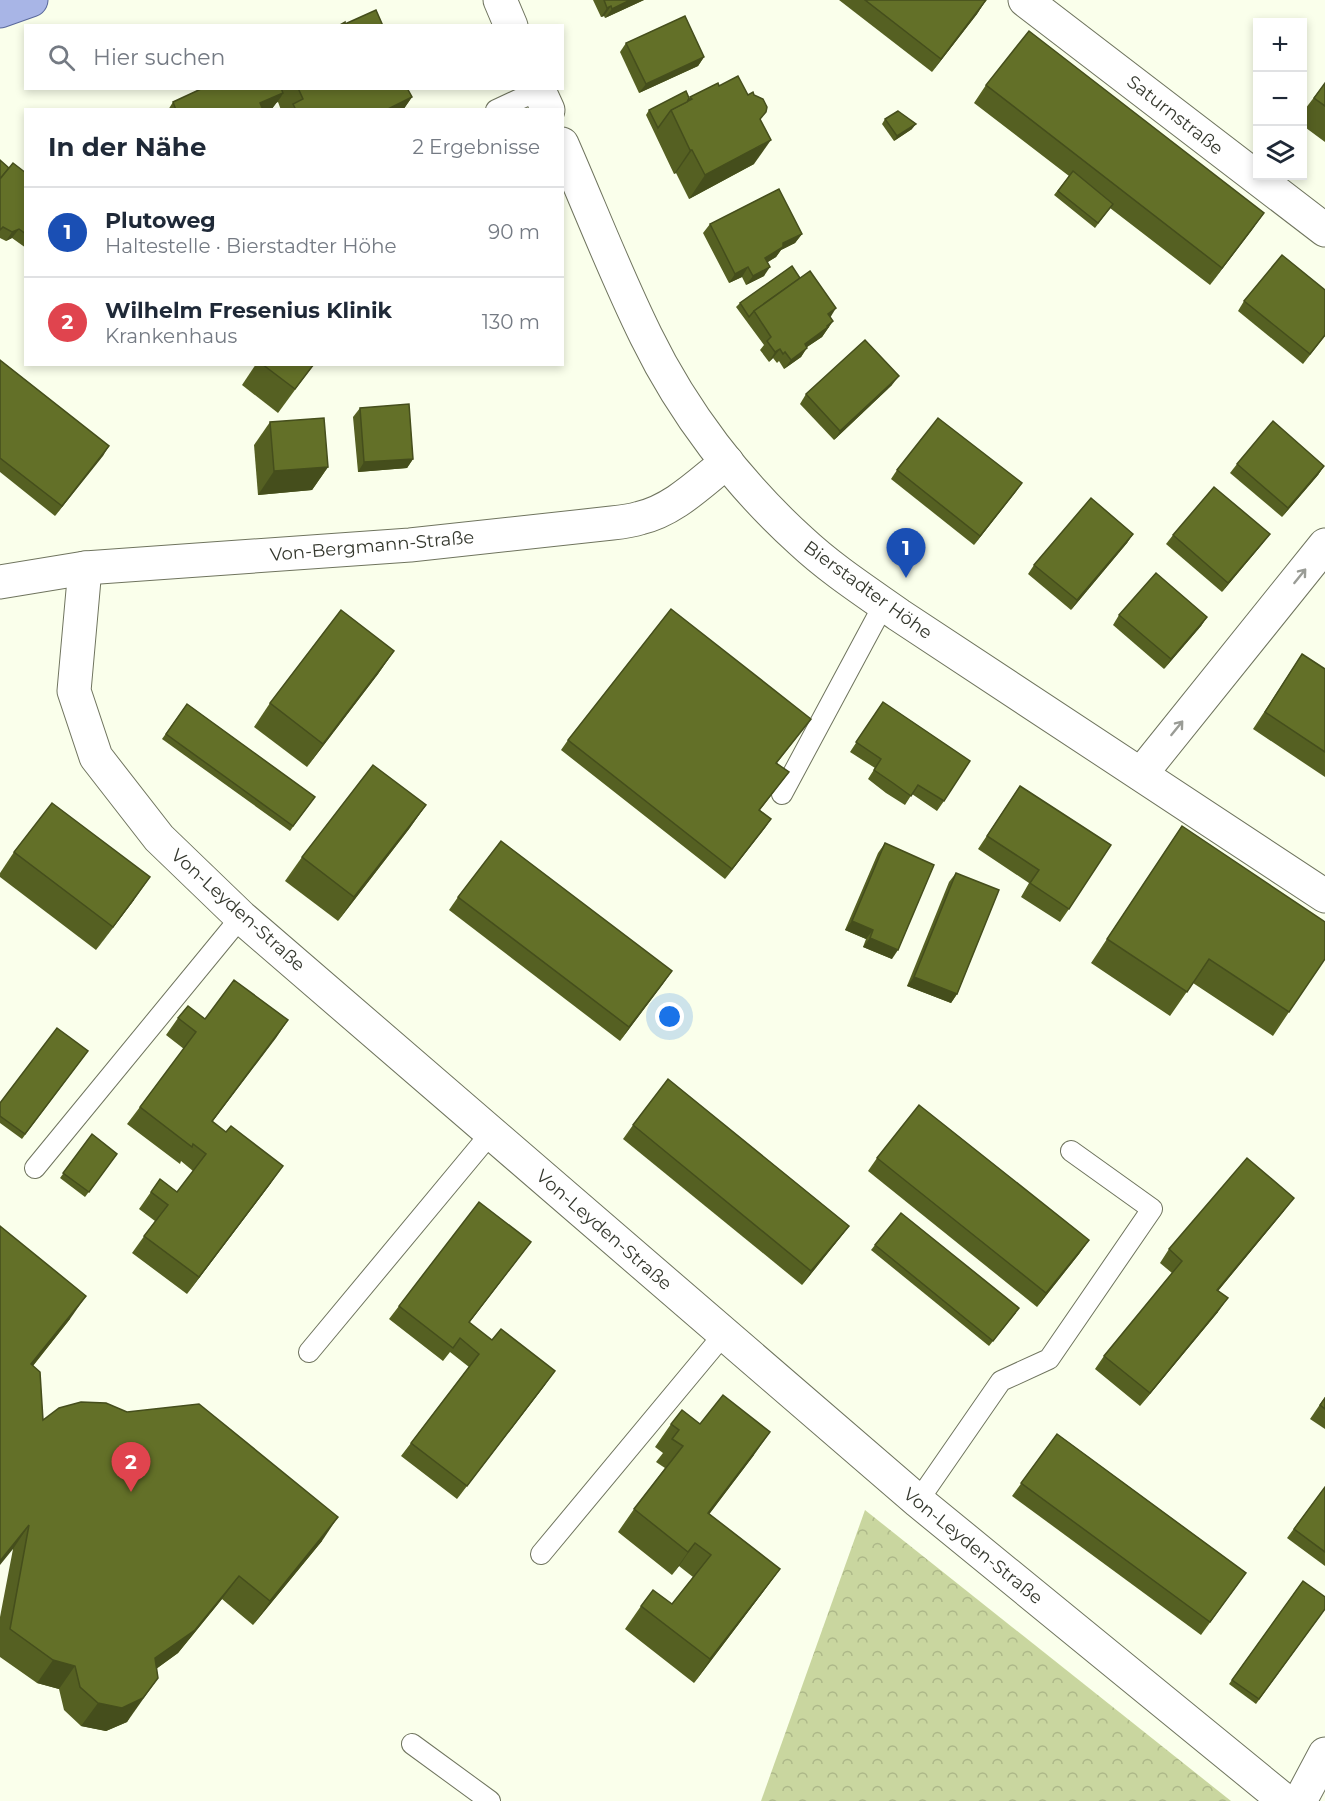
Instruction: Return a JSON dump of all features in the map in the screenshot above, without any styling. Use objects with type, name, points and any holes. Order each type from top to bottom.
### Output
[{"type":"main road","points":[[0,11],[31,0]]},
{"type":"street","points":[[500,0],[510,24]]},
{"type":"street","name":"Saturnstraße","points":[[1025,0],[1325,231]]},
{"type":"street","name":"Bierstadter Höhe","points":[[564,149],[646,336],[687,408],[727,462],[802,543],[837,572],[884,604],[1325,896]]},
{"type":"street","name":"Von-Bergmann-Straße","points":[[0,582],[85,568],[411,545],[612,523],[642,518],[661,510],[676,502],[727,462]]},
{"type":"street","points":[[1141,774],[1325,545]]},
{"type":"street","name":"Von-Leyden-Straße","points":[[85,568],[74,691],[96,757],[159,838],[241,917],[918,1501],[1285,1801]]},
{"type":"street","points":[[1300,1801],[1325,1754]]},
{"type":"lane","points":[[503,108],[542,96]]},
{"type":"lane","points":[[782,794],[884,604]]},
{"type":"lane","points":[[35,1168],[241,917]]},
{"type":"lane","points":[[309,1352],[491,1133]]},
{"type":"lane","points":[[918,1501],[1001,1381],[1050,1359],[1152,1209],[1071,1151]]},
{"type":"lane","points":[[541,1554],[724,1334]]},
{"type":"lane","points":[[412,1744],[490,1801]]},
{"type":"green space","points":[[865,1510],[1231,1801],[761,1801]]},
{"type":"building","points":[[604,0],[630,0],[612,9],[611,6],[607,8]]},
{"type":"building","points":[[865,0],[986,0],[941,59]]},
{"type":"building","points":[[376,10],[382,24],[345,24]]},
{"type":"building","points":[[685,16],[704,57],[646,84],[626,43]]},
{"type":"building","points":[[1029,31],[1264,213],[1222,268],[986,85]]},
{"type":"building","points":[[738,76],[748,95],[753,92],[754,95],[763,99],[767,107],[760,119],[771,140],[705,175],[671,110],[692,99],[690,97]]},
{"type":"building","points":[[1325,83],[1325,106],[1314,98]]},
{"type":"building","points":[[199,90],[282,90],[283,93],[260,103],[262,108],[175,108],[173,102]]},
{"type":"building","points":[[299,90],[408,90],[412,97],[390,108],[295,108],[293,104],[303,99]]},
{"type":"building","points":[[686,91],[689,98],[687,102],[671,110],[658,128],[649,110]]},
{"type":"building","points":[[898,111],[916,124],[897,136],[885,119]]},
{"type":"building","points":[[0,160],[9,168],[0,179]]},
{"type":"building","points":[[13,163],[24,171],[24,233],[19,229],[12,232],[3,227],[0,230],[0,179]]},
{"type":"building","points":[[1073,171],[1113,204],[1098,223],[1058,191]]},
{"type":"building","points":[[779,189],[802,234],[783,243],[783,247],[765,258],[770,267],[753,276],[748,267],[735,274],[710,224]]},
{"type":"building","points":[[1282,255],[1325,290],[1325,335],[1310,354],[1244,301]]},
{"type":"building","points":[[792,266],[800,278],[749,317],[740,303]]},
{"type":"building","points":[[810,271],[836,308],[828,314],[833,321],[828,327],[805,344],[807,348],[791,360],[780,349],[775,352],[767,341],[771,337],[754,311]]},
{"type":"building","points":[[865,340],[899,376],[840,431],[806,394]]},
{"type":"building","points":[[0,360],[109,446],[62,506],[0,458]]},
{"type":"building","points":[[265,366],[312,366],[295,389]]},
{"type":"building","points":[[409,404],[413,459],[364,462],[360,408]]},
{"type":"building","points":[[324,418],[328,467],[274,471],[270,422]]},
{"type":"building","points":[[938,418],[1022,483],[980,536],[897,470]]},
{"type":"building","points":[[1273,421],[1324,466],[1288,508],[1237,464]]},
{"type":"building","points":[[1214,487],[1270,534],[1228,583],[1173,535]]},
{"type":"building","points":[[1091,498],[1133,534],[1077,600],[1034,565]]},
{"type":"building","points":[[1156,573],[1207,617],[1171,659],[1119,615]]},
{"type":"building","points":[[671,609],[811,719],[776,763],[789,772],[759,810],[771,819],[732,869],[568,740]]},
{"type":"building","points":[[341,610],[394,651],[323,744],[270,703]]},
{"type":"building","points":[[1302,654],[1325,669],[1325,752],[1265,712]]},
{"type":"building","points":[[883,702],[970,761],[944,801],[918,785],[911,796],[874,770],[881,759],[856,742]]},
{"type":"building","points":[[187,704],[315,797],[293,826],[166,734]]},
{"type":"building","points":[[373,765],[426,805],[354,897],[302,857]]},
{"type":"building","points":[[1020,786],[1111,845],[1069,909],[1030,883],[1039,870],[987,836]]},
{"type":"building","points":[[52,803],[150,877],[113,927],[14,852]]},
{"type":"building","points":[[1182,826],[1325,922],[1325,959],[1289,1012],[1209,959],[1187,992],[1107,939]]},
{"type":"building","points":[[501,841],[672,971],[629,1027],[458,897]]},
{"type":"building","points":[[885,843],[934,865],[898,950],[870,938],[873,930],[852,921]]},
{"type":"building","points":[[956,873],[999,890],[957,994],[914,977]]},
{"type":"building","points":[[234,980],[288,1020],[212,1121],[226,1132],[231,1126],[283,1166],[199,1277],[144,1236],[168,1205],[151,1192],[160,1179],[177,1192],[206,1154],[193,1144],[192,1147],[140,1107],[196,1032],[178,1018],[188,1006],[205,1019]]},
{"type":"building","points":[[57,1028],[88,1051],[25,1134],[0,1116],[0,1103]]},
{"type":"building","points":[[668,1079],[849,1226],[811,1271],[633,1125]]},
{"type":"building","points":[[919,1105],[1089,1240],[1046,1293],[877,1158]]},
{"type":"building","points":[[92,1134],[117,1154],[89,1192],[63,1173]]},
{"type":"building","points":[[1247,1158],[1294,1198],[1217,1290],[1228,1298],[1150,1393],[1104,1356],[1182,1261],[1169,1249]]},
{"type":"building","points":[[479,1202],[531,1242],[469,1322],[492,1340],[501,1329],[555,1371],[467,1486],[411,1443],[479,1354],[460,1338],[453,1348],[399,1306]]},
{"type":"building","points":[[901,1213],[1019,1308],[993,1341],[875,1245]]},
{"type":"building","points":[[0,1226],[86,1296],[31,1364],[40,1372],[43,1420],[59,1408],[81,1402],[106,1403],[127,1412],[199,1404],[338,1517],[270,1601],[239,1576],[195,1630],[155,1658],[158,1678],[143,1698],[122,1708],[98,1703],[80,1687],[75,1666],[53,1660],[10,1629],[29,1525],[0,1561]]},
{"type":"building","points":[[723,1395],[770,1432],[708,1513],[780,1569],[710,1659],[641,1606],[653,1590],[672,1604],[711,1555],[695,1543],[688,1552],[634,1509],[683,1446],[672,1439],[679,1430],[671,1424],[682,1410],[700,1424]]},
{"type":"building","points":[[1325,1398],[1325,1409],[1320,1405]]},
{"type":"building","points":[[1057,1434],[1246,1573],[1210,1622],[1021,1483]]},
{"type":"building","points":[[1325,1487],[1325,1552],[1294,1529]]},
{"type":"building","points":[[1303,1581],[1325,1597],[1325,1609],[1259,1699],[1232,1680]]},
{"type":"place","name":"Plutoweg","points":[[906,578]]},
{"type":"place","name":"Wilhelm Fresenius Klinik","points":[[131,1492]]}]
